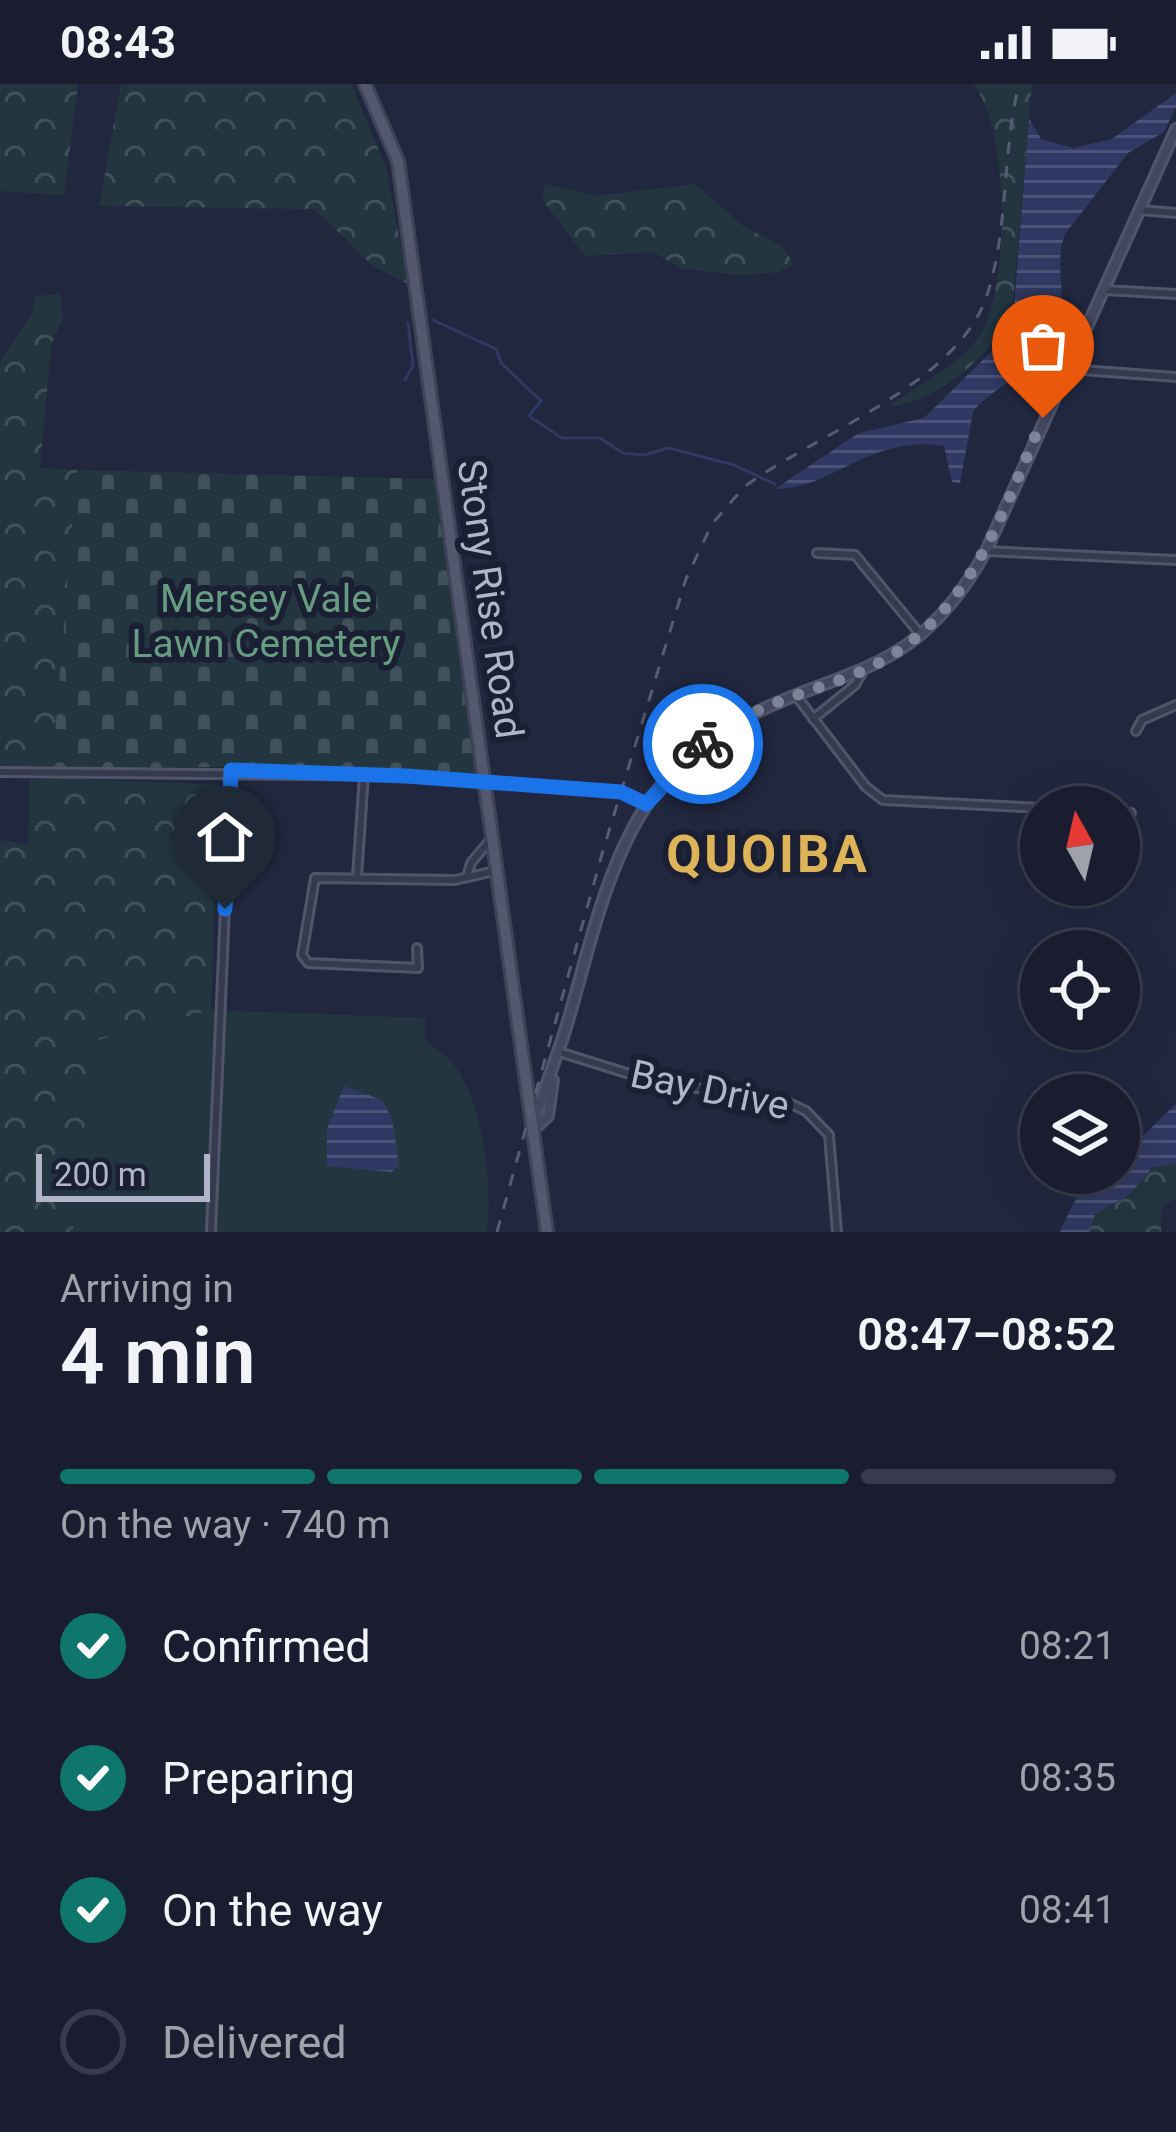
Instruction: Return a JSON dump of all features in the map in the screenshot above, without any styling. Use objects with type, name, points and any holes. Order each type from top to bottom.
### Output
[{"type":"main road","name":"Stony Rise Road","points":[[365,84],[398,161],[547,1232]]},
{"type":"main road","points":[[534,1129],[548,1116],[558,1057],[613,867],[646,804],[712,737],[863,670],[922,637],[948,610],[986,551],[1176,128]]},
{"type":"street","points":[[1141,210],[1176,213]]},
{"type":"street","points":[[1101,290],[1176,294]]},
{"type":"street","points":[[1065,369],[1176,377]]},
{"type":"street","points":[[986,551],[1176,560]]},
{"type":"street","points":[[818,553],[855,555],[922,637]]},
{"type":"street","points":[[813,719],[855,685],[863,670]]},
{"type":"street","points":[[797,697],[866,787],[884,800],[1020,807]]},
{"type":"street","points":[[1136,731],[1142,720],[1176,705]]},
{"type":"street","points":[[0,772],[231,770],[364,775],[621,792],[646,804]]},
{"type":"street","points":[[211,1232],[231,770]]},
{"type":"street","points":[[357,877],[364,775]]},
{"type":"street","points":[[467,878],[471,863],[494,836]]},
{"type":"street","points":[[417,948],[418,968],[308,963],[302,955],[315,878],[467,878],[498,871]]},
{"type":"street","name":"Bay Drive","points":[[558,1057],[658,1083],[793,1102],[829,1135],[837,1232]]},
{"type":"green space","points":[[0,84],[78,84],[64,195],[0,191]]},
{"type":"green space","points":[[121,84],[351,84],[386,167],[408,284],[373,266],[314,209],[99,206]]},
{"type":"green space","points":[[973,84],[1032,84],[1012,312],[990,346],[961,374],[927,395],[889,407],[960,357],[978,338],[989,315],[1001,248],[1000,171],[985,105]]},
{"type":"green space","points":[[545,184],[597,196],[695,184],[743,226],[783,247],[794,264],[779,272],[742,275],[683,269],[653,252],[585,256],[542,199]]},
{"type":"green space","points":[[60,294],[63,317],[51,345],[40,468],[77,470],[52,769],[0,768],[0,362],[33,312],[36,296]]},
{"type":"green space","name":"Mersey Vale Lawn Cemetery","points":[[77,470],[434,479],[476,776],[220,767],[52,769]]},
{"type":"green space","points":[[30,780],[218,785],[211,1010],[199,1014],[80,1232],[0,1232],[0,840],[28,845]]},
{"type":"green space","points":[[211,1010],[426,1018],[425,1040],[454,1065],[479,1122],[487,1169],[487,1232],[73,1232],[94,1041]]},
{"type":"green space","points":[[1176,1164],[1176,1198],[1162,1206],[1161,1232],[1089,1232],[1095,1214],[1129,1194],[1140,1194],[1140,1181],[1150,1169]]},
{"type":"water","points":[[1176,93],[1176,107],[1164,132],[1128,153],[1065,234],[1060,259],[1062,311],[1056,336],[1039,359],[973,412],[960,483],[952,482],[944,446],[918,444],[873,455],[796,487],[775,489],[859,433],[924,418],[1012,331],[1029,119],[1041,139],[1073,148],[1112,139]]},
{"type":"water","points":[[344,1086],[382,1100],[392,1119],[399,1165],[392,1172],[327,1166],[327,1129]]},
{"type":"water","points":[[1176,1104],[1176,1164],[1152,1168],[1140,1182],[1140,1139]]},
{"type":"water","points":[[1080,1194],[1130,1194],[1095,1214],[1089,1232],[1060,1232]]},
{"type":"waterway","points":[[433,320],[496,349],[501,363],[541,401],[529,416],[562,438],[600,438],[623,453],[644,455],[669,448],[734,465],[775,484]]},
{"type":"waterway","points":[[405,380],[413,366],[408,323]]},
{"type":"railway","points":[[497,1232],[602,854],[686,579],[712,524],[744,487],[917,380],[971,326],[994,269],[1019,84]]},
{"type":"way so far","points":[[703,744],[759,711],[881,663],[922,637],[948,610],[986,551],[1043,418]]},
{"type":"district","name":"QUOIBA","points":[[768,854]]},
{"type":"route","points":[[225,909],[231,770],[406,776],[621,792],[646,804],[703,744]]}]
